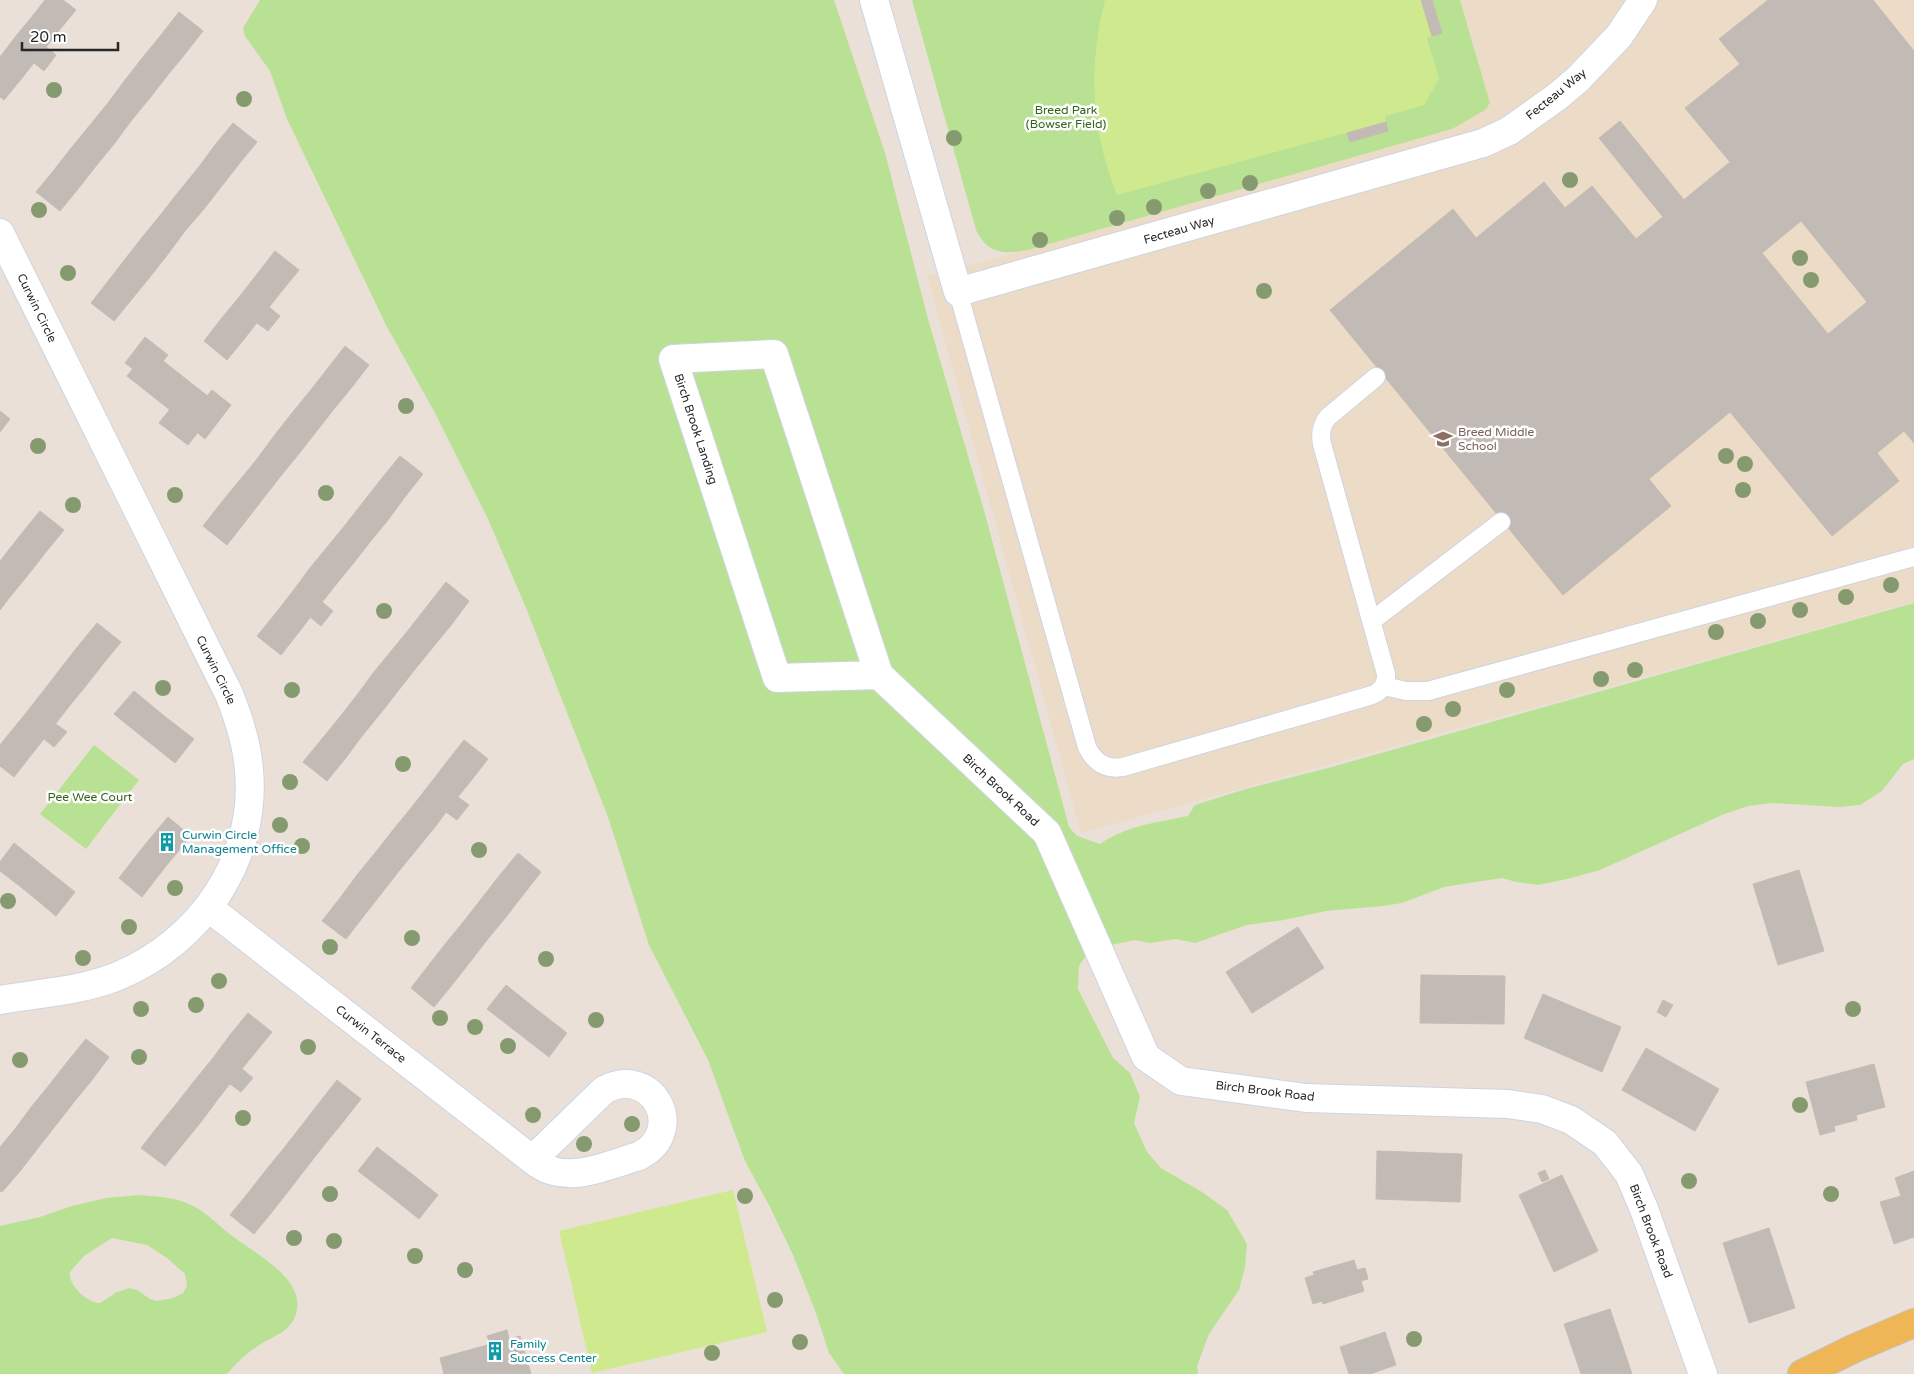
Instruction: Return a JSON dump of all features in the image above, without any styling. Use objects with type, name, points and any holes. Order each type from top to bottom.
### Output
[{"type":"main road","points":[[1802,1374],[1855,1348],[1914,1323]]},
{"type":"street","points":[[874,0],[958,292]]},
{"type":"street","name":"Fecteau Way","points":[[958,292],[1483,143],[1509,131],[1558,96],[1578,79],[1620,36],[1643,0]]},
{"type":"street","name":"Curwin Circle","points":[[0,233],[229,694],[243,731],[250,771],[250,791],[246,821],[239,851],[209,908],[184,935],[169,948],[128,972],[86,985],[0,1000]]},
{"type":"street","name":"Birch Brook Landing","points":[[774,354],[879,675],[777,678],[673,359],[774,354]]},
{"type":"street","name":"Birch Brook Road","points":[[879,675],[1048,833],[1146,1057],[1181,1081],[1306,1098],[1508,1104],[1542,1109],[1577,1124],[1604,1143],[1629,1174],[1644,1209],[1704,1374]]},
{"type":"street","name":"Curwin Terrace","points":[[209,908],[532,1160]]},
{"type":"lane","points":[[958,292],[1087,747],[1095,760],[1108,766],[1123,767],[1369,696],[1378,693],[1384,686],[1386,674],[1373,620],[1322,444],[1321,434],[1323,425],[1328,417],[1376,377]]},
{"type":"lane","points":[[1373,620],[1501,522]]},
{"type":"lane","points":[[1384,686],[1406,691],[1428,691],[1914,557]]},
{"type":"shaded area","name":"Breed Middle School","points":[[1460,0],[1914,0],[1914,602],[1081,833],[927,276],[1028,250],[1452,129],[1490,103]]},
{"type":"green space","points":[[260,0],[834,0],[885,153],[928,319],[985,514],[1069,827],[1077,836],[1100,844],[1131,829],[1188,816],[1195,805],[1246,789],[1328,768],[1914,603],[1914,759],[1903,764],[1882,791],[1860,805],[1839,807],[1772,803],[1748,806],[1722,815],[1600,870],[1567,879],[1538,885],[1502,878],[1482,881],[1444,887],[1402,903],[1326,911],[1284,920],[1247,925],[1195,943],[1176,939],[1150,943],[1135,940],[1107,946],[1087,954],[1079,966],[1078,989],[1113,1058],[1130,1073],[1140,1097],[1134,1123],[1147,1152],[1161,1168],[1202,1192],[1227,1210],[1247,1244],[1245,1267],[1239,1290],[1209,1334],[1197,1366],[1198,1374],[844,1374],[829,1353],[816,1313],[793,1255],[745,1161],[708,1060],[649,945],[608,817],[526,608],[488,519],[434,411],[387,327],[287,119],[270,71],[245,36],[243,28]]},
{"type":"green space","name":"Breed Park (Bowser Field)","points":[[912,0],[1460,0],[1490,103],[1485,110],[1452,129],[1028,250],[998,251],[986,244],[976,230]]},
{"type":"green space","points":[[1105,0],[1421,0],[1432,36],[1427,38],[1439,79],[1424,105],[1385,116],[1386,122],[1117,195],[1102,147],[1095,99],[1094,74],[1096,50]]},
{"type":"green space","name":"Pee Wee Court","points":[[94,745],[139,780],[86,849],[40,814]]},
{"type":"green space","points":[[733,1190],[767,1332],[592,1373],[559,1231]]},
{"type":"green space","points":[[140,1195],[161,1197],[182,1201],[200,1210],[266,1260],[288,1281],[295,1293],[297,1305],[291,1324],[284,1331],[247,1354],[227,1374],[0,1374],[0,1226],[40,1217],[72,1206],[106,1198]],"holes":[[[112,1238],[147,1245],[167,1258],[185,1274],[187,1286],[183,1293],[173,1298],[157,1301],[150,1299],[137,1290],[129,1288],[117,1292],[100,1303],[84,1297],[75,1288],[70,1272],[84,1256]]]},
{"type":"building","points":[[45,0],[63,0],[76,10],[57,33],[34,14]]},
{"type":"building","points":[[1421,0],[1432,0],[1442,33],[1432,36]]},
{"type":"building","points":[[1768,0],[1873,0],[1914,51],[1914,443],[1904,431],[1877,453],[1899,481],[1832,536],[1730,412],[1649,479],[1671,506],[1563,595],[1330,310],[1453,209],[1476,238],[1544,182],[1565,208],[1592,186],[1636,239],[1730,162],[1685,108],[1740,64],[1719,39]],"holes":[[[1801,221],[1867,302],[1828,334],[1762,253]]]},
{"type":"building","points":[[179,12],[203,31],[185,54],[161,35]]},
{"type":"building","points":[[34,14],[57,33],[40,55],[16,36]]},
{"type":"building","points":[[161,35],[185,54],[167,76],[143,57]]},
{"type":"building","points":[[16,36],[40,55],[22,78],[0,60],[0,57]]},
{"type":"building","points":[[46,47],[56,55],[44,71],[34,63]]},
{"type":"building","points":[[143,57],[167,76],[149,99],[125,80]]},
{"type":"building","points":[[0,60],[22,78],[4,100],[0,97]]},
{"type":"building","points":[[125,80],[149,99],[131,121],[108,103]]},
{"type":"building","points":[[108,103],[131,121],[114,144],[90,125]]},
{"type":"building","points":[[1620,121],[1684,200],[1663,217],[1599,138]]},
{"type":"building","points":[[1386,122],[1388,131],[1350,142],[1347,133]]},
{"type":"building","points":[[233,123],[257,142],[239,164],[215,145]]},
{"type":"building","points":[[90,125],[114,144],[96,166],[72,147]]},
{"type":"building","points":[[215,145],[239,164],[221,187],[198,168]]},
{"type":"building","points":[[72,147],[96,166],[78,189],[54,170]]},
{"type":"building","points":[[198,168],[221,187],[204,209],[180,190]]},
{"type":"building","points":[[54,170],[78,189],[60,211],[36,192]]},
{"type":"building","points":[[180,190],[204,209],[185,231],[162,213]]},
{"type":"building","points":[[162,213],[185,231],[168,254],[144,235]]},
{"type":"building","points":[[144,235],[168,254],[150,277],[126,258]]},
{"type":"building","points":[[275,251],[299,270],[281,292],[257,274]]},
{"type":"building","points":[[126,258],[150,277],[132,299],[109,280]]},
{"type":"building","points":[[257,274],[281,292],[263,315],[240,296]]},
{"type":"building","points":[[109,280],[132,299],[114,321],[91,303]]},
{"type":"building","points":[[240,296],[263,315],[245,338],[221,319]]},
{"type":"building","points":[[269,307],[280,316],[268,331],[257,323]]},
{"type":"building","points":[[221,319],[245,338],[227,360],[204,341]]},
{"type":"building","points":[[145,337],[168,355],[163,361],[148,349],[133,369],[125,363]]},
{"type":"building","points":[[345,346],[369,365],[352,387],[328,368]]},
{"type":"building","points":[[148,349],[191,383],[170,410],[127,376]]},
{"type":"building","points":[[328,368],[352,387],[334,409],[310,391]]},
{"type":"building","points":[[191,383],[219,405],[188,445],[159,423]]},
{"type":"building","points":[[212,390],[231,405],[205,439],[198,433],[219,405],[207,396]]},
{"type":"building","points":[[310,391],[334,409],[316,432],[292,413]]},
{"type":"building","points":[[0,411],[10,419],[0,432]]},
{"type":"building","points":[[292,413],[316,432],[298,455],[274,436]]},
{"type":"building","points":[[274,436],[298,455],[280,477],[257,459]]},
{"type":"building","points":[[400,456],[423,474],[405,497],[382,478]]},
{"type":"building","points":[[257,459],[280,477],[262,500],[239,481]]},
{"type":"building","points":[[382,478],[405,497],[388,520],[364,501]]},
{"type":"building","points":[[239,481],[262,500],[245,522],[221,503]]},
{"type":"building","points":[[364,501],[388,520],[370,542],[346,524]]},
{"type":"building","points":[[221,503],[245,522],[227,545],[203,526]]},
{"type":"building","points":[[40,511],[64,530],[46,552],[22,533]]},
{"type":"building","points":[[346,524],[370,542],[352,565],[328,546]]},
{"type":"building","points":[[22,533],[46,552],[28,575],[4,556]]},
{"type":"building","points":[[328,546],[352,565],[334,587],[310,568]]},
{"type":"building","points":[[4,556],[28,575],[10,597],[0,589],[0,561]]},
{"type":"building","points":[[310,568],[334,587],[316,610],[293,591]]},
{"type":"building","points":[[446,582],[469,601],[452,624],[428,605]]},
{"type":"building","points":[[0,589],[10,597],[0,610]]},
{"type":"building","points":[[293,591],[316,610],[299,632],[275,614]]},
{"type":"building","points":[[322,602],[333,611],[321,626],[310,617]]},
{"type":"building","points":[[428,605],[452,624],[434,646],[410,628]]},
{"type":"building","points":[[275,614],[299,632],[281,655],[257,636]]},
{"type":"building","points":[[97,623],[121,642],[103,664],[79,645]]},
{"type":"building","points":[[410,628],[434,646],[416,668],[392,650]]},
{"type":"building","points":[[79,645],[103,664],[85,687],[61,668]]},
{"type":"building","points":[[392,650],[416,668],[398,691],[374,672]]},
{"type":"building","points":[[61,668],[85,687],[67,709],[44,690]]},
{"type":"building","points":[[374,672],[398,691],[380,714],[357,695]]},
{"type":"building","points":[[44,690],[67,709],[50,731],[26,713]]},
{"type":"building","points":[[134,691],[163,715],[145,739],[114,714]]},
{"type":"building","points":[[357,695],[380,714],[362,736],[339,718]]},
{"type":"building","points":[[26,713],[50,731],[32,754],[8,735]]},
{"type":"building","points":[[163,715],[194,739],[175,763],[145,739]]},
{"type":"building","points":[[339,718],[362,736],[345,759],[321,740]]},
{"type":"building","points":[[56,724],[67,732],[54,747],[44,739]]},
{"type":"building","points":[[8,735],[32,754],[14,777],[0,766],[0,745]]},
{"type":"building","points":[[321,740],[345,759],[327,781],[303,762]]},
{"type":"building","points":[[464,740],[488,759],[470,782],[446,763]]},
{"type":"building","points":[[446,763],[470,782],[452,804],[429,785]]},
{"type":"building","points":[[429,785],[452,804],[435,827],[411,808]]},
{"type":"building","points":[[458,797],[469,805],[457,820],[446,812]]},
{"type":"building","points":[[411,808],[435,827],[417,849],[393,830]]},
{"type":"building","name":"Curwin Circle Management Office","points":[[168,817],[191,836],[166,866],[143,847]]},
{"type":"building","points":[[393,830],[417,849],[399,871],[375,853]]},
{"type":"building","points":[[14,843],[45,868],[26,891],[0,871],[0,862]]},
{"type":"building","points":[[143,847],[166,866],[142,897],[119,878]]},
{"type":"building","points":[[375,853],[399,871],[381,894],[357,875]]},
{"type":"building","points":[[518,853],[541,872],[523,895],[499,876]]},
{"type":"building","points":[[45,868],[75,892],[56,916],[26,891]]},
{"type":"building","points":[[1799,870],[1824,951],[1778,965],[1753,884]]},
{"type":"building","points":[[357,875],[381,894],[363,917],[340,898]]},
{"type":"building","points":[[499,876],[523,895],[506,917],[482,898]]},
{"type":"building","points":[[340,898],[363,917],[346,939],[322,921]]},
{"type":"building","points":[[482,898],[506,917],[487,940],[464,921]]},
{"type":"building","points":[[464,921],[487,940],[470,962],[446,943]]},
{"type":"building","points":[[1298,927],[1324,968],[1252,1013],[1226,972]]},
{"type":"building","points":[[446,943],[470,962],[452,985],[428,966]]},
{"type":"building","points":[[428,966],[452,985],[434,1007],[411,988]]},
{"type":"building","points":[[1421,975],[1505,976],[1504,1024],[1420,1023]]},
{"type":"building","points":[[506,985],[536,1009],[518,1033],[487,1009]]},
{"type":"building","points":[[1543,994],[1621,1027],[1602,1072],[1524,1038]]},
{"type":"building","points":[[1663,1000],[1673,1005],[1666,1017],[1657,1012]]},
{"type":"building","points":[[536,1009],[567,1033],[549,1057],[518,1033]]},
{"type":"building","points":[[248,1013],[272,1032],[254,1054],[230,1035]]},
{"type":"building","points":[[230,1035],[254,1054],[236,1076],[213,1058]]},
{"type":"building","points":[[86,1039],[109,1057],[92,1080],[68,1061]]},
{"type":"building","points":[[1646,1048],[1719,1089],[1695,1131],[1622,1090]]},
{"type":"building","points":[[213,1058],[236,1076],[218,1099],[195,1080]]},
{"type":"building","points":[[68,1061],[92,1080],[74,1102],[50,1084]]},
{"type":"building","points":[[1874,1064],[1885,1107],[1856,1115],[1857,1120],[1834,1126],[1835,1131],[1820,1135],[1806,1082]]},
{"type":"building","points":[[242,1069],[253,1078],[241,1092],[230,1084]]},
{"type":"building","points":[[195,1080],[218,1099],[201,1122],[177,1103]]},
{"type":"building","points":[[337,1080],[361,1099],[343,1122],[319,1103]]},
{"type":"building","points":[[50,1084],[74,1102],[56,1125],[32,1106]]},
{"type":"building","points":[[177,1103],[201,1122],[183,1144],[159,1125]]},
{"type":"building","points":[[319,1103],[343,1122],[325,1144],[302,1125]]},
{"type":"building","points":[[32,1106],[56,1125],[38,1148],[15,1129]]},
{"type":"building","points":[[159,1125],[183,1144],[165,1166],[141,1148]]},
{"type":"building","points":[[302,1125],[325,1144],[307,1167],[284,1148]]},
{"type":"building","points":[[15,1129],[38,1148],[21,1170],[0,1154],[0,1147]]},
{"type":"building","points":[[377,1147],[408,1171],[389,1195],[358,1171]]},
{"type":"building","points":[[284,1148],[307,1167],[290,1189],[266,1170]]},
{"type":"building","points":[[1377,1151],[1462,1154],[1460,1202],[1376,1199]]},
{"type":"building","points":[[0,1154],[21,1170],[2,1192],[0,1191]]},
{"type":"building","points":[[266,1170],[290,1189],[272,1212],[248,1193]]},
{"type":"building","points":[[1545,1170],[1549,1179],[1542,1182],[1538,1173]]},
{"type":"building","points":[[408,1171],[438,1195],[419,1219],[389,1195]]},
{"type":"building","points":[[1914,1171],[1914,1237],[1894,1244],[1880,1202],[1901,1196],[1895,1178]]},
{"type":"building","points":[[1562,1175],[1598,1251],[1554,1272],[1519,1195]]},
{"type":"building","points":[[248,1193],[272,1212],[254,1234],[230,1215]]},
{"type":"building","points":[[1769,1228],[1795,1308],[1749,1323],[1723,1243]]},
{"type":"building","points":[[1354,1260],[1357,1270],[1365,1268],[1368,1279],[1361,1281],[1364,1291],[1323,1304],[1322,1301],[1313,1304],[1305,1278],[1314,1275],[1313,1272]]},
{"type":"building","points":[[1610,1309],[1632,1374],[1581,1374],[1564,1324]]},
{"type":"building","points":[[507,1330],[509,1339],[490,1344],[487,1336]]},
{"type":"building","points":[[1385,1332],[1396,1365],[1370,1374],[1349,1374],[1340,1347]]},
{"type":"building","name":"Family Success Center","points":[[520,1336],[531,1374],[444,1374],[440,1358]]},
{"type":"place","name":"Breed Middle School","points":[[1443,439]]},
{"type":"place","name":"Curwin Circle Management Office","points":[[167,842]]},
{"type":"place","name":"Family Success Center","points":[[495,1351]]}]
